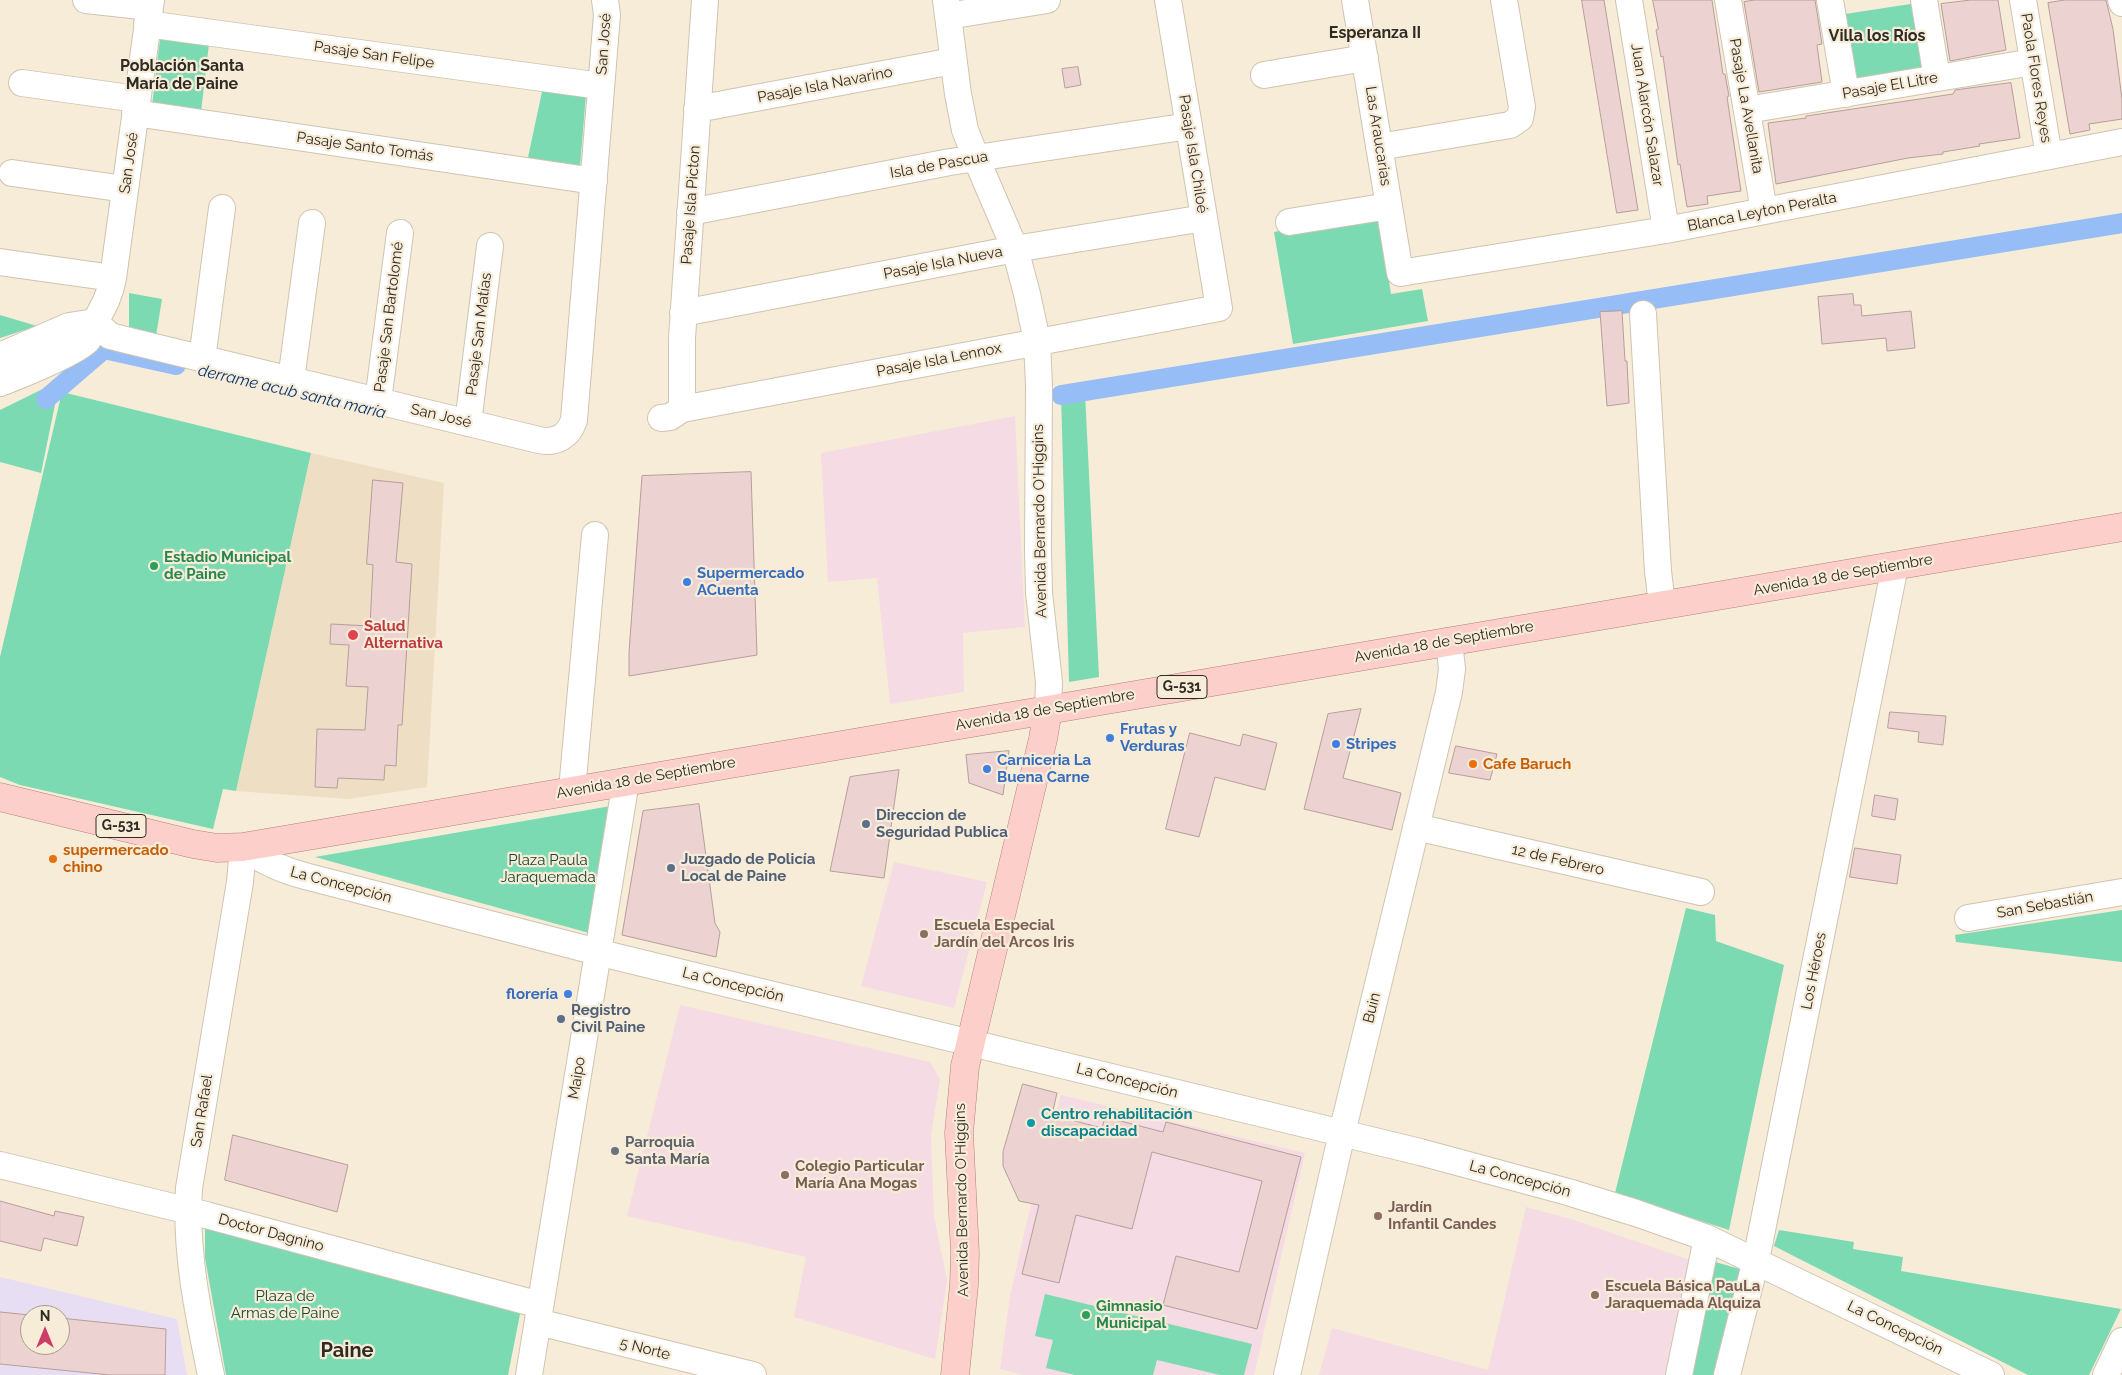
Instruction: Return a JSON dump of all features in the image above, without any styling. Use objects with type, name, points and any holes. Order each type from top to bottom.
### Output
[{"type":"main road","name":"Avenida 18 de Septiembre","points":[[0,796],[193,844],[217,848],[242,847],[2122,527]]},
{"type":"main road","name":"Avenida Bernardo O'Higgins","points":[[955,1375],[964,1286],[960,1114],[969,1043],[1043,739],[1048,710]]},
{"type":"street","name":"Pasaje San Felipe","points":[[86,0],[601,86]]},
{"type":"street","name":"San José","points":[[149,11],[113,278],[107,302],[95,322],[104,332],[117,338],[547,442],[562,437],[572,426],[574,420],[607,15],[605,0]]},
{"type":"street","name":"Pasaje Isla Picton","points":[[672,414],[681,364],[705,0]]},
{"type":"street","points":[[947,8],[1047,0]]},
{"type":"street","name":"Pasaje Isla Chiloé","points":[[1168,0],[1219,308]]},
{"type":"street","name":"Las Araucarias","points":[[1355,0],[1400,273]]},
{"type":"street","points":[[1380,146],[1510,125],[1520,118],[1522,108],[1504,0]]},
{"type":"street","name":"Juan Alarcón Salazar","points":[[1628,0],[1666,230]]},
{"type":"street","name":"Pasaje La Avellanita","points":[[1728,0],[1764,211]]},
{"type":"street","points":[[1830,0],[1846,94]]},
{"type":"street","points":[[1924,0],[1937,78]]},
{"type":"street","name":"Paola Flores Reyes","points":[[2023,0],[2049,156]]},
{"type":"street","name":"Avenida Bernardo O'Higgins","points":[[947,8],[961,112],[976,158],[1015,249],[1037,341],[1039,393],[1039,593],[1049,682],[1048,710]]},
{"type":"street","points":[[1264,74],[1365,58]]},
{"type":"street","name":"Pasaje Isla Navarino","points":[[698,109],[953,61]]},
{"type":"street","name":"Pasaje El Litre","points":[[1746,110],[2034,62]]},
{"type":"street","name":"Pasaje Santo Tomás","points":[[22,84],[136,106],[594,181]]},
{"type":"street","name":"Isla de Pascua","points":[[690,212],[976,158],[1189,126]]},
{"type":"street","name":"Blanca Leyton Peralta","points":[[1400,273],[1666,230],[2122,142]]},
{"type":"street","points":[[12,173],[125,189]]},
{"type":"street","points":[[1289,222],[1389,206]]},
{"type":"street","points":[[202,359],[222,208]]},
{"type":"street","name":"Pasaje Isla Nueva","points":[[683,313],[1015,249],[1204,218]]},
{"type":"street","points":[[291,380],[312,223]]},
{"type":"street","name":"Pasaje San Bartolomé","points":[[378,401],[400,233]]},
{"type":"street","name":"Pasaje San Matías","points":[[468,423],[490,246]]},
{"type":"street","points":[[0,262],[113,278]]},
{"type":"street","name":"Pasaje Isla Lennox","points":[[672,414],[1037,341],[1219,308]]},
{"type":"street","points":[[1643,314],[1658,571],[1662,605]]},
{"type":"street","points":[[0,356],[69,326],[95,322],[92,334],[81,346],[0,383]]},
{"type":"street","points":[[572,790],[595,535]]},
{"type":"street","name":"Los Héroes","points":[[1727,1375],[1756,1260],[1894,566]]},
{"type":"street","name":"Buin","points":[[1287,1375],[1342,1134],[1450,686],[1452,669],[1449,641]]},
{"type":"street","name":"Maipo","points":[[529,1375],[626,781]]},
{"type":"street","name":"12 de Febrero","points":[[1416,827],[1701,892]]},
{"type":"street","name":"La Concepción","points":[[242,847],[285,871],[598,952],[1342,1134],[1568,1192],[1707,1238],[1991,1375]]},
{"type":"street","name":"San Rafael","points":[[211,1375],[193,1283],[188,1211],[189,1188],[240,882],[242,847]]},
{"type":"street","name":"San Sebastián","points":[[1968,918],[2122,892]]},
{"type":"street","name":"Doctor Dagnino","points":[[0,1164],[188,1211],[539,1314]]},
{"type":"street","points":[[1679,1375],[1707,1238]]},
{"type":"street","name":"5 Norte","points":[[539,1314],[745,1374]]},
{"type":"street","points":[[2106,1375],[2122,1341]]},
{"type":"shaded area","points":[[1015,416],[1025,627],[963,633],[964,692],[890,704],[877,578],[828,582],[821,453]]},
{"type":"shaded area","name":"Salud Alternativa","points":[[311,453],[444,483],[427,787],[349,799],[236,791]]},
{"type":"shaded area","name":"Escuela Especial Jardín del Arcos Iris","points":[[894,862],[987,882],[954,1008],[861,986]]},
{"type":"shaded area","name":"Colegio Particular María Ana Mogas","points":[[680,1005],[930,1062],[940,1079],[931,1135],[934,1216],[947,1280],[935,1359],[794,1317],[806,1257],[627,1216]]},
{"type":"shaded area","points":[[1061,1095],[1305,1153],[1254,1375],[1023,1375],[1000,1369],[1010,1296],[1026,1225]]},
{"type":"shaded area","name":"Escuela Básica PauLa Jaraquemada Alquiza","points":[[1526,1207],[1571,1219],[1693,1261],[1668,1375],[1319,1375],[1332,1328],[1488,1370]]},
{"type":"shaded area","points":[[0,1277],[177,1319],[187,1375],[0,1375]]},
{"type":"green space","points":[[1917,3],[1928,71],[1856,83],[1845,14]]},
{"type":"green space","points":[[160,39],[209,44],[201,112],[152,106]]},
{"type":"green space","points":[[543,87],[586,94],[580,167],[527,162]]},
{"type":"green space","points":[[1378,214],[1391,294],[1422,289],[1428,321],[1293,344],[1274,232]]},
{"type":"green space","points":[[129,293],[162,299],[156,336],[129,331]]},
{"type":"green space","points":[[0,315],[37,326],[0,338]]},
{"type":"green space","points":[[57,382],[58,390],[41,473],[0,462],[0,410]]},
{"type":"green space","name":"Estadio Municipal de Paine","points":[[62,392],[311,453],[236,791],[223,789],[213,829],[20,785],[0,777],[0,657]]},
{"type":"green space","points":[[1085,393],[1099,677],[1069,682],[1061,395]]},
{"type":"green space","name":"Plaza Paula Jaraquemada","points":[[611,806],[589,933],[315,857]]},
{"type":"green space","points":[[1686,908],[1715,915],[1716,941],[1784,965],[1729,1230],[1615,1193]]},
{"type":"green space","points":[[2122,910],[2122,962],[1956,942],[1955,935]]},
{"type":"green space","name":"Plaza de Armas de Paine","points":[[205,1211],[524,1294],[508,1375],[226,1375],[205,1258]]},
{"type":"green space","points":[[1779,1230],[1854,1242],[1853,1249],[1903,1257],[1901,1271],[2121,1309],[2089,1375],[2028,1375],[1774,1246]]},
{"type":"green space","points":[[1712,1261],[1743,1270],[1721,1375],[1690,1375]]},
{"type":"green space","name":"Gimnasio Municipal","points":[[1045,1294],[1252,1344],[1244,1375],[1220,1375],[1157,1360],[1153,1375],[1075,1375],[1046,1368],[1053,1340],[1035,1336]]},
{"type":"building","points":[[1582,0],[1604,0],[1638,210],[1617,213]]},
{"type":"building","points":[[1653,0],[1712,0],[1723,74],[1725,74],[1729,96],[1727,97],[1741,191],[1707,196],[1708,204],[1687,207],[1680,164],[1678,165],[1663,56],[1661,57],[1656,30],[1658,29]]},
{"type":"building","points":[[1755,0],[1815,0],[1822,44],[1817,45],[1822,82],[1759,92],[1744,2]]},
{"type":"building","points":[[1971,0],[1998,0],[2006,50],[1950,61],[1941,4]]},
{"type":"building","points":[[2065,0],[2106,0],[2113,29],[2122,99],[2122,119],[2089,124],[2090,130],[2070,134],[2048,3]]},
{"type":"building","points":[[1078,67],[1081,85],[1065,88],[1062,69]]},
{"type":"building","points":[[2011,83],[2020,138],[1979,144],[1980,146],[1943,152],[1943,154],[1908,158],[1776,184],[1768,123],[1953,94],[1955,90]]},
{"type":"building","points":[[1853,294],[1854,305],[1861,305],[1862,316],[1911,311],[1915,348],[1887,351],[1886,338],[1822,344],[1818,297]]},
{"type":"building","points":[[1622,311],[1629,403],[1607,406],[1600,312]]},
{"type":"building","points":[[751,472],[757,655],[629,676],[629,652],[642,476]]},
{"type":"building","points":[[373,480],[403,483],[396,562],[412,564],[402,725],[398,725],[396,766],[385,765],[384,780],[338,778],[337,788],[315,787],[317,729],[365,730],[368,687],[346,686],[349,645],[330,644],[331,624],[370,626],[373,565],[367,564]]},
{"type":"building","name":"Stripes","points":[[1361,709],[1343,778],[1401,793],[1392,830],[1304,809],[1328,714]]},
{"type":"building","points":[[1890,712],[1946,716],[1943,745],[1918,742],[1919,732],[1888,728]]},
{"type":"building","points":[[1190,733],[1240,746],[1243,734],[1277,743],[1265,790],[1215,777],[1199,837],[1166,829]]},
{"type":"building","name":"Cafe Baruch","points":[[1456,746],[1497,754],[1490,780],[1449,773]]},
{"type":"building","name":"Carniceria La Buena Carne","points":[[1009,751],[1003,795],[969,783],[966,755]]},
{"type":"building","name":"Direccion de Seguridad Publica","points":[[899,770],[884,878],[830,871],[850,777]]},
{"type":"building","points":[[1875,795],[1898,799],[1895,820],[1872,816]]},
{"type":"building","name":"Juzgado de Policía Local de Paine","points":[[699,804],[715,923],[720,932],[716,957],[622,935],[643,811]]},
{"type":"building","points":[[1855,848],[1901,855],[1897,884],[1850,877]]},
{"type":"building","points":[[1023,1084],[1057,1093],[1052,1115],[1102,1128],[1105,1117],[1163,1132],[1166,1122],[1301,1157],[1257,1329],[1163,1305],[1176,1256],[1239,1272],[1262,1181],[1152,1152],[1132,1229],[1076,1215],[1059,1283],[1022,1274],[1039,1205],[1019,1201],[1003,1166],[1003,1152]]},
{"type":"building","points":[[233,1135],[348,1165],[337,1212],[225,1180]]},
{"type":"building","points":[[0,1201],[54,1216],[55,1211],[84,1217],[77,1246],[44,1238],[41,1251],[0,1241]]},
{"type":"building","points":[[0,1312],[20,1314],[20,1355],[70,1355],[70,1319],[166,1329],[165,1375],[110,1375],[0,1364]]},
{"type":"waterway","points":[[1061,395],[2122,223]]},
{"type":"waterway","name":"derrame acub santa maría","points":[[46,399],[104,349],[176,365]]},
{"type":"place","name":"Estadio Municipal de Paine","points":[[154,566]]},
{"type":"place","name":"Supermercado ACuenta","points":[[687,582]]},
{"type":"place","name":"Salud Alternativa","points":[[353,635]]},
{"type":"place","name":"Frutas y Verduras","points":[[1110,738]]},
{"type":"place","name":"Stripes","points":[[1336,744]]},
{"type":"place","name":"Cafe Baruch","points":[[1473,764]]},
{"type":"place","name":"Carniceria La Buena Carne","points":[[987,769]]},
{"type":"place","name":"Direccion de Seguridad Publica","points":[[866,824]]},
{"type":"place","name":"supermercado chino","points":[[53,859]]},
{"type":"place","name":"Juzgado de Policía Local de Paine","points":[[671,868]]},
{"type":"place","name":"Escuela Especial Jardín del Arcos Iris","points":[[924,934]]},
{"type":"place","name":"florería","points":[[568,994]]},
{"type":"place","name":"Registro Civil Paine","points":[[561,1019]]},
{"type":"place","name":"Centro rehabilitación discapacidad","points":[[1031,1123]]},
{"type":"place","name":"Parroquia Santa María","points":[[615,1151]]},
{"type":"place","name":"Colegio Particular María Ana Mogas","points":[[785,1175]]},
{"type":"place","name":"Jardín Infantil Candes","points":[[1378,1216]]},
{"type":"place","name":"Escuela Básica PauLa Jaraquemada Alquiza","points":[[1595,1295]]},
{"type":"place","name":"Gimnasio Municipal","points":[[1086,1315]]},
{"type":"district","name":"Esperanza II","points":[[1375,33]]},
{"type":"district","name":"Villa los Ríos","points":[[1877,36]]},
{"type":"district","name":"Población Santa María de Paine","points":[[182,75]]},
{"type":"district","name":"Paine","points":[[347,1351]]}]
